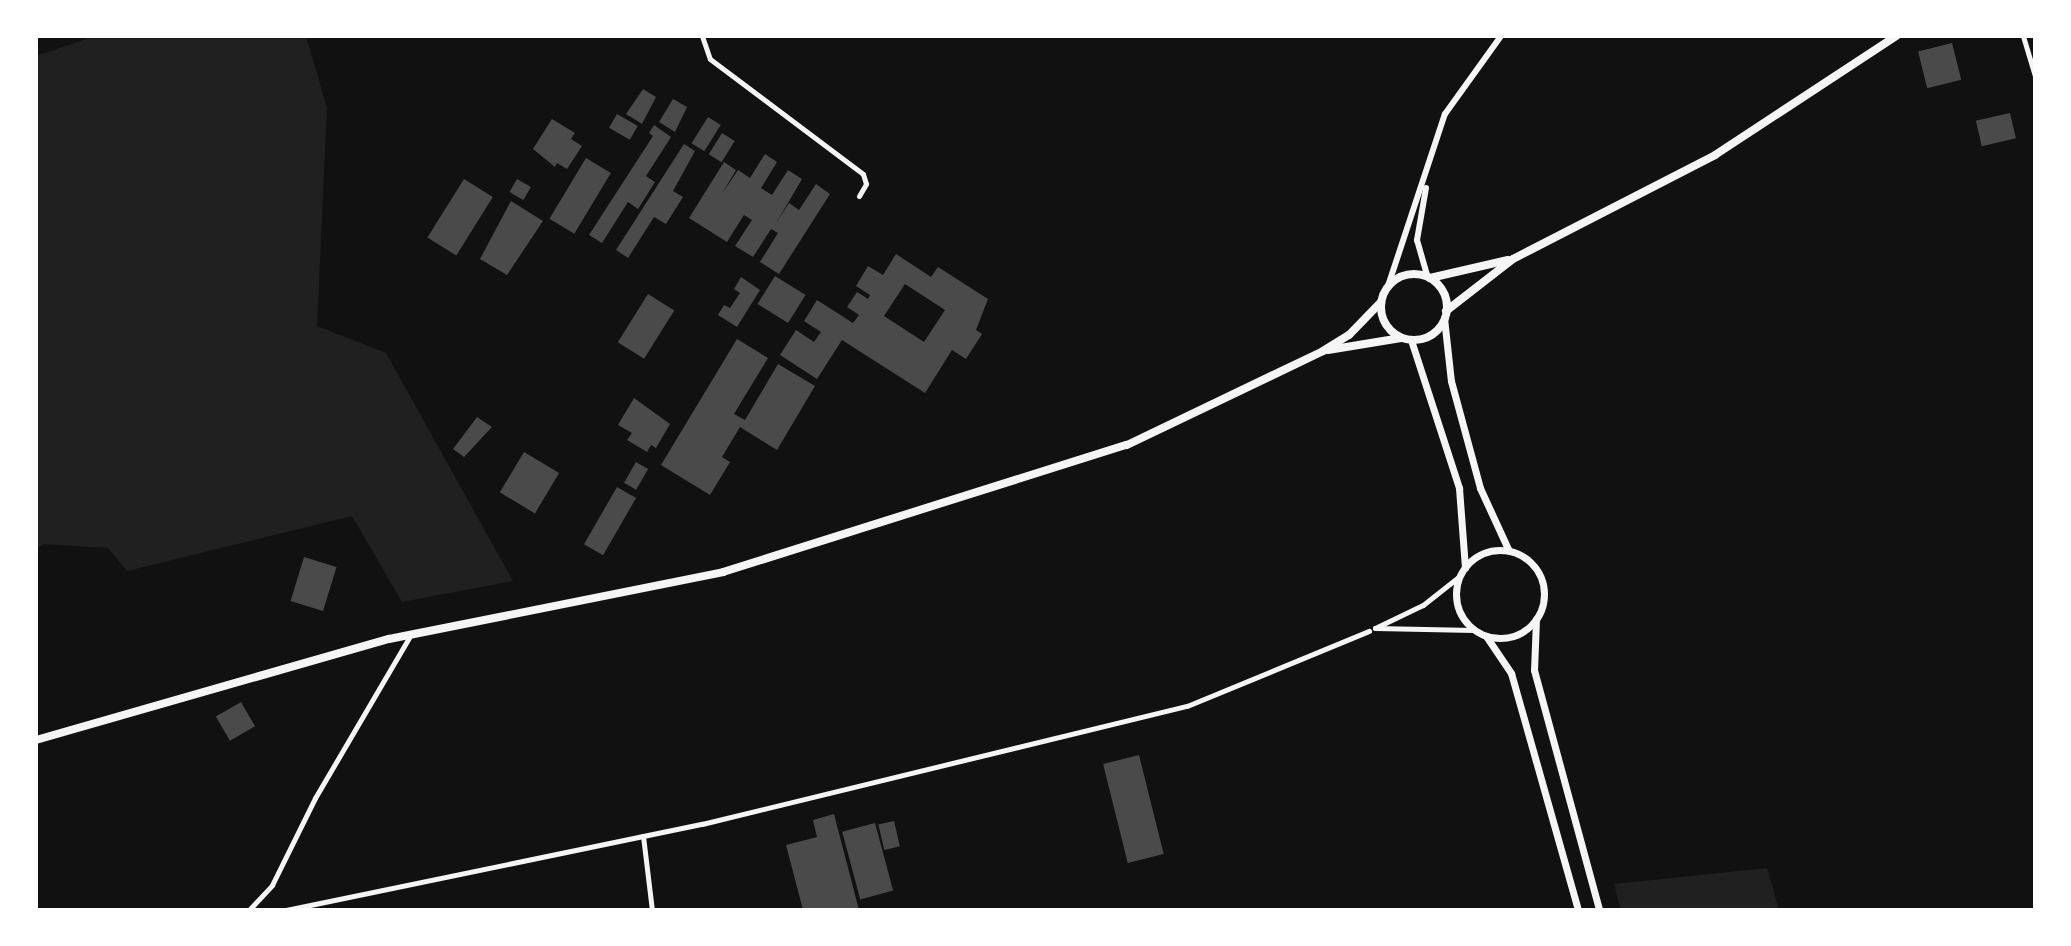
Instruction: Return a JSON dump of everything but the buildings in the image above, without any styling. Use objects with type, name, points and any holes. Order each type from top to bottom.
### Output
[{"type":"main road","points":[[1323,351],[1401,338],[1411,340],[1435,332],[1445,314],[1513,259],[1715,155],[1896,36]]},
{"type":"main road","points":[[36,740],[411,634],[723,572],[1130,444],[1323,351],[1349,335],[1381,302],[1388,286],[1406,274],[1428,277],[1513,259]]},
{"type":"main road","points":[[1428,277],[1443,292],[1451,381],[1480,488],[1509,551]]},
{"type":"main road","points":[[1381,302],[1387,327],[1401,338]]},
{"type":"main road","points":[[1411,340],[1459,488],[1463,572],[1459,611],[1474,630],[1486,636],[1511,673],[1578,910]]},
{"type":"main road","points":[[1463,572],[1484,553],[1509,551],[1527,560],[1541,579],[1543,603],[1536,619],[1534,670],[1599,910]]},
{"type":"main road","points":[[1486,636],[1519,634],[1536,619]]},
{"type":"street","points":[[702,36],[702,48],[710,59],[863,174],[866,184],[859,196]]},
{"type":"street","points":[[1388,286],[1452,99],[1501,36]]},
{"type":"street","points":[[2023,36],[2035,76]]},
{"type":"street","points":[[1428,277],[1417,240],[1429,169]]},
{"type":"street","points":[[1463,572],[1423,605],[1375,628],[1474,630]]},
{"type":"street","points":[[286,910],[643,836],[1187,706],[1369,631]]},
{"type":"street","points":[[249,910],[272,885],[315,798],[411,634]]},
{"type":"street","points":[[643,836],[652,910]]},
{"type":"shaded area","points":[[95,36],[306,36],[327,108],[317,326],[386,353],[513,581],[402,602],[352,516],[127,571],[108,548],[44,544],[36,549],[36,56]]},
{"type":"shaded area","points":[[1767,868],[1779,910],[1621,910],[1614,884]]}]
